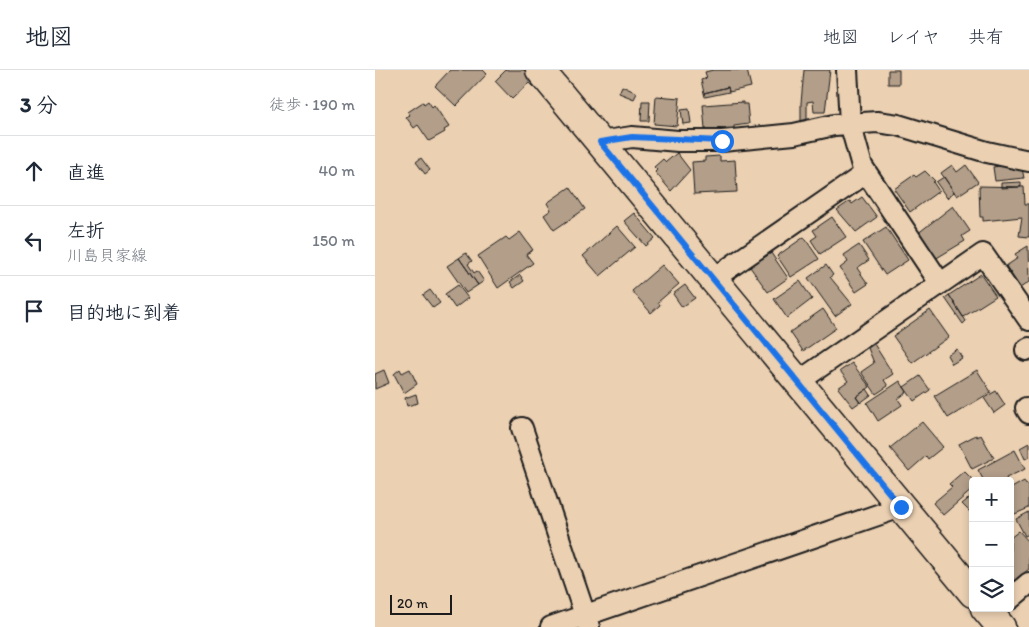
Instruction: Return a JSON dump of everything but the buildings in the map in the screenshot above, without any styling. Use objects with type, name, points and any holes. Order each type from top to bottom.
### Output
[{"type":"main road","points":[[540,70],[969,589]]},
{"type":"street","points":[[847,70],[850,123],[862,166],[939,283]]},
{"type":"street","points":[[600,142],[632,137],[722,141],[787,135],[850,123],[877,122],[899,125],[987,152],[1029,161]]},
{"type":"street","points":[[713,279],[866,174]]},
{"type":"street","points":[[798,382],[983,254],[1029,320]]},
{"type":"street","points":[[522,428],[587,621]]},
{"type":"street","points":[[551,627],[587,621],[901,507]]},
{"type":"street","points":[[1014,597],[1029,583]]},
{"type":"route","points":[[722,141],[679,141],[632,137],[600,142],[901,507]]}]
